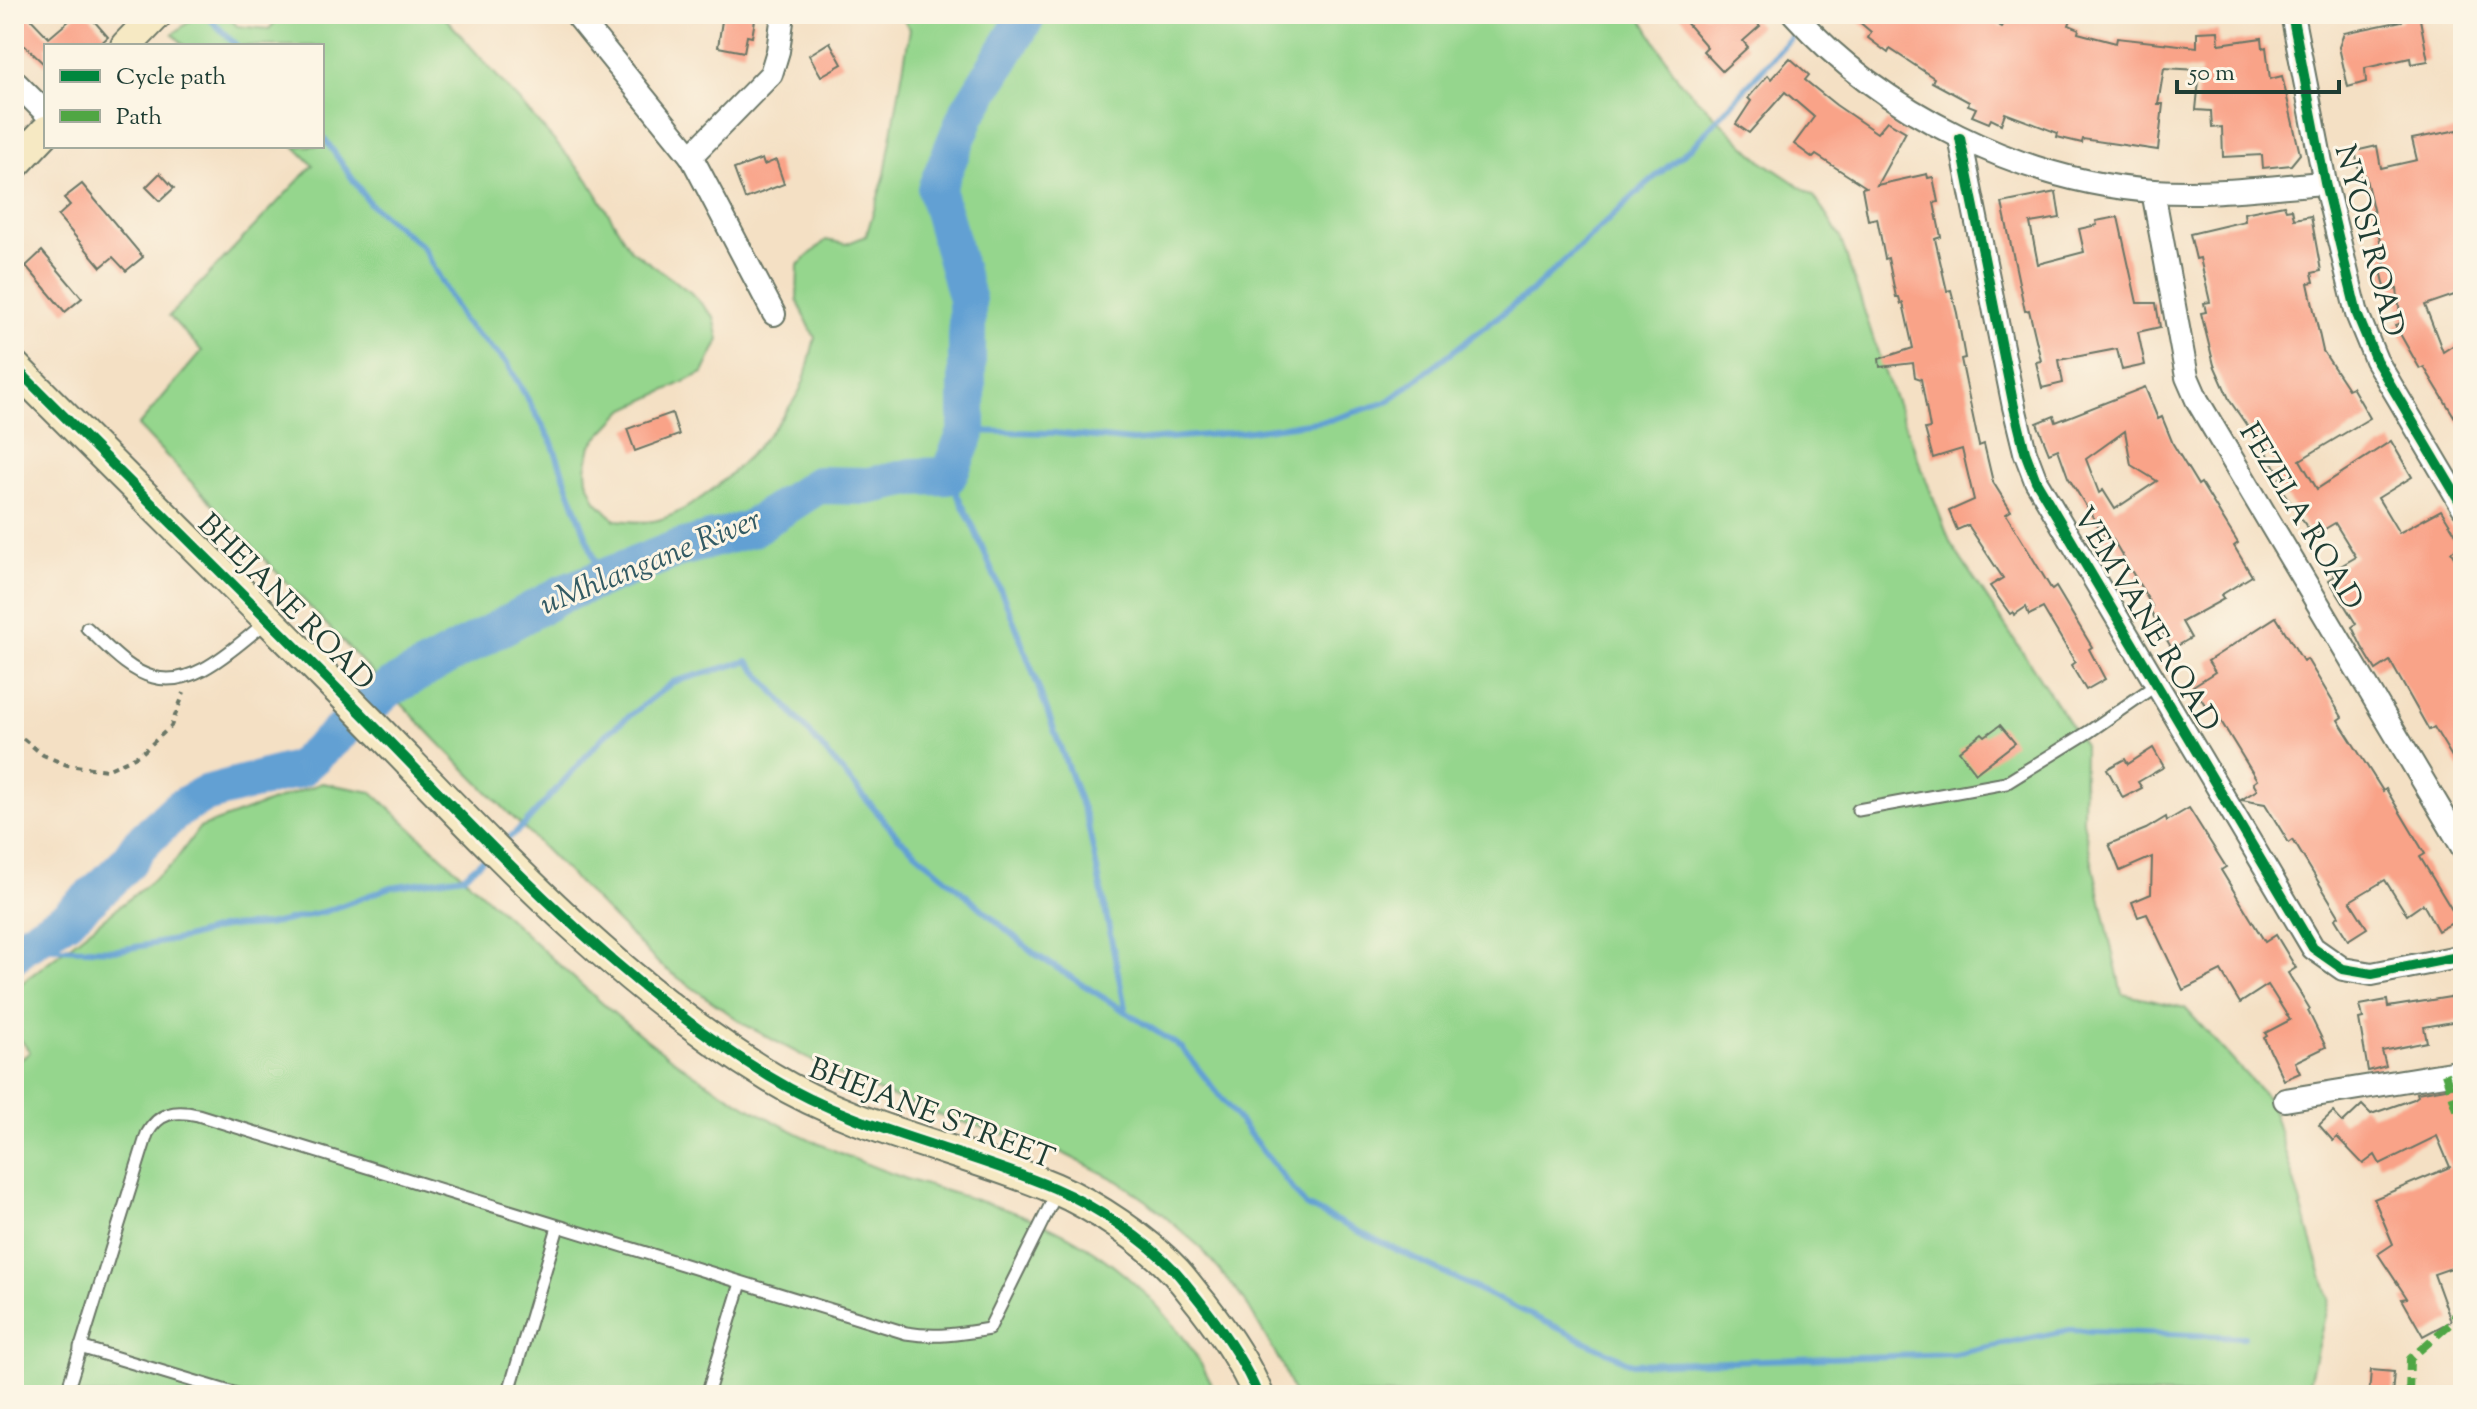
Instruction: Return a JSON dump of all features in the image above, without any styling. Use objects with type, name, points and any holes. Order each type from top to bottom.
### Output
[{"type":"street","points":[[576,14],[691,156],[774,314]]},
{"type":"street","points":[[691,156],[771,74],[783,14]]},
{"type":"street","points":[[1794,14],[1866,80],[1914,112],[1960,138],[2065,175],[2153,191],[2206,192],[2325,183]]},
{"type":"street","name":"NYOSI ROAD","points":[[2292,14],[2325,183],[2357,314],[2367,341],[2463,507]]},
{"type":"street","points":[[128,44],[152,16]]},
{"type":"street","points":[[14,81],[44,111]]},
{"type":"street","points":[[14,165],[44,133]]},
{"type":"street","name":"VEMVANE ROAD","points":[[1960,138],[2025,452],[2052,510],[2313,948],[2343,969],[2372,974],[2463,956]]},
{"type":"street","name":"FEZELA ROAD","points":[[2153,191],[2187,377],[2202,410],[2463,848]]},
{"type":"street","name":"BHEJANE ROAD","points":[[14,366],[520,875]]},
{"type":"street","name":"BHEJANE STREET","points":[[520,875],[644,989],[775,1080],[873,1125],[1058,1189],[1133,1236],[1175,1271],[1213,1318],[1258,1395]]},
{"type":"street","points":[[2285,1100],[2463,1071]]},
{"type":"lane","points":[[87,628],[124,661],[150,677],[170,680],[192,675],[269,621]]},
{"type":"lane","points":[[1858,810],[2006,783],[2090,731],[2156,685]]},
{"type":"lane","points":[[66,1395],[147,1134],[153,1123],[171,1112],[198,1115],[906,1333],[938,1337],[989,1329],[1058,1189]]},
{"type":"lane","points":[[508,1395],[558,1227]]},
{"type":"lane","points":[[707,1395],[741,1283]]},
{"type":"lane","points":[[80,1347],[240,1395]]},
{"type":"path","points":[[14,731],[43,755],[67,765],[107,770],[141,754],[171,726],[192,675]]},
{"type":"green space","points":[[199,14],[227,14],[237,26],[269,29],[282,14],[442,14],[588,179],[630,249],[690,292],[714,317],[719,340],[703,373],[624,410],[591,445],[586,469],[596,501],[615,520],[642,522],[677,513],[718,485],[756,448],[799,392],[815,338],[797,300],[798,265],[826,240],[846,244],[866,236],[885,174],[910,29],[900,15],[893,14],[1639,14],[1680,82],[1759,159],[1814,196],[1840,237],[1883,368],[1951,544],[2084,745],[2083,821],[2122,994],[2185,1008],[2270,1101],[2329,1299],[2306,1395],[1294,1395],[1282,1365],[1245,1301],[1200,1247],[1147,1201],[1118,1181],[1055,1149],[942,1116],[842,1077],[747,1026],[660,965],[437,741],[138,426],[202,351],[169,316],[313,165],[296,148],[324,148],[324,44],[183,44],[173,34]]},
{"type":"green space","points":[[322,783],[372,792],[595,997],[641,1036],[716,1088],[783,1126],[877,1168],[1053,1228],[1111,1264],[1161,1310],[1183,1337],[1217,1395],[14,1395],[14,1065],[30,1052],[14,1031],[14,989],[172,865],[199,828]]},
{"type":"building","points":[[14,14],[26,14],[49,38],[77,14],[88,14],[108,37],[100,44],[44,44],[44,64],[25,46],[14,46]]},
{"type":"building","points":[[723,14],[752,14],[751,19],[755,20],[752,37],[747,36],[744,52],[718,47]]},
{"type":"building","points":[[1679,14],[1749,14],[1760,26],[1743,41],[1748,47],[1722,71],[1703,51],[1707,47]]},
{"type":"building","points":[[1850,14],[1978,14],[2002,27],[2009,14],[2073,14],[2069,25],[2079,29],[2078,33],[2116,43],[2117,38],[2197,47],[2197,32],[2218,31],[2219,44],[2262,38],[2270,79],[2282,76],[2300,154],[2291,165],[2263,168],[2262,155],[2223,157],[2222,127],[2212,128],[2211,111],[2196,110],[2200,70],[2164,68],[2158,104],[2163,104],[2158,150],[2083,139],[2082,143],[2057,137],[2058,133],[2005,113],[2001,124],[1991,119],[1989,123],[1972,116],[1976,108],[1968,105],[1969,102],[1932,82],[1934,78],[1890,49],[1888,53],[1868,38],[1871,32]]},
{"type":"building","points":[[2401,14],[2419,14],[2428,61],[2411,64],[2410,58],[2365,68],[2366,82],[2348,87],[2339,47],[2344,33],[2402,21]]},
{"type":"building","points":[[830,42],[842,64],[821,76],[809,55]]},
{"type":"building","points":[[1790,58],[1809,75],[1805,80],[1877,133],[1887,121],[1906,132],[1877,185],[1927,174],[1928,178],[1933,177],[1938,202],[1934,203],[1941,237],[1935,239],[1947,291],[1951,290],[1957,313],[1965,358],[1961,359],[1979,446],[1984,444],[1993,482],[2011,511],[2006,514],[2052,590],[2056,587],[2092,647],[2089,649],[2105,679],[2086,690],[2071,665],[2075,662],[2043,608],[2029,615],[2026,607],[2014,615],[2013,612],[2010,614],[1990,586],[2003,578],[1968,525],[1957,530],[1949,511],[1974,500],[1962,449],[1933,458],[1925,429],[1930,428],[1921,379],[1915,377],[1913,363],[1880,367],[1879,359],[1913,348],[1903,303],[1896,297],[1888,258],[1885,259],[1877,218],[1868,220],[1862,188],[1866,187],[1794,144],[1814,117],[1785,92],[1749,133],[1736,124],[1751,101],[1748,98],[1768,75],[1771,79]]},
{"type":"building","points":[[2458,130],[2463,145],[2463,292],[2425,305],[2443,352],[2463,339],[2463,431],[2424,367],[2420,369],[2395,325],[2401,323],[2397,289],[2386,291],[2380,266],[2385,265],[2378,231],[2365,175],[2360,176],[2355,151],[2377,146],[2381,168],[2417,160],[2412,139]]},
{"type":"building","points":[[762,159],[764,165],[776,160],[784,184],[745,199],[734,169]]},
{"type":"building","points":[[160,173],[174,188],[160,201],[146,187]]},
{"type":"building","points":[[82,184],[143,257],[126,271],[113,257],[101,267],[58,216],[70,205],[64,198]]},
{"type":"building","points":[[2056,192],[2060,218],[2030,223],[2038,264],[2084,252],[2079,229],[2097,225],[2096,221],[2118,217],[2137,303],[2156,303],[2160,327],[2138,332],[2145,365],[2122,370],[2117,349],[2059,360],[2063,383],[2042,388],[2036,362],[2041,361],[2029,310],[2025,311],[2002,203]]},
{"type":"building","points":[[2284,205],[2286,210],[2292,209],[2294,219],[2311,216],[2321,271],[2312,273],[2314,282],[2308,283],[2323,351],[2348,389],[2352,387],[2370,418],[2300,460],[2317,489],[2391,441],[2412,477],[2378,498],[2399,533],[2441,510],[2462,544],[2451,552],[2463,573],[2463,775],[2434,727],[2429,730],[2390,661],[2376,670],[2352,627],[2356,624],[2329,580],[2335,576],[2332,571],[2356,557],[2335,523],[2313,536],[2276,481],[2282,477],[2230,401],[2214,365],[2201,313],[2206,312],[2204,303],[2210,302],[2200,258],[2196,259],[2190,234],[2245,221],[2244,213]]},
{"type":"building","points":[[42,251],[82,298],[65,312],[26,266]]},
{"type":"building","points":[[2145,387],[2158,419],[2162,417],[2173,444],[2238,543],[2234,546],[2252,576],[2221,595],[2224,599],[2182,622],[2191,638],[2172,649],[2149,608],[2152,606],[2112,538],[2107,540],[2068,477],[2058,449],[2049,453],[2037,423],[2054,416],[2056,422]],"holes":[[[2125,431],[2131,465],[2157,481],[2115,509],[2103,490],[2099,493],[2086,459]]]},
{"type":"building","points":[[672,413],[679,435],[635,451],[627,429]]},
{"type":"building","points":[[2276,617],[2303,661],[2307,659],[2342,717],[2338,720],[2383,791],[2386,789],[2425,854],[2420,857],[2458,920],[2438,931],[2423,904],[2407,915],[2385,880],[2350,901],[2367,928],[2348,940],[2335,919],[2339,916],[2293,840],[2289,843],[2265,804],[2241,800],[2257,790],[2253,783],[2257,780],[2211,705],[2207,708],[2193,686],[2215,672],[2208,661]]},
{"type":"building","points":[[2000,725],[2015,743],[1976,773],[1959,751],[1982,733],[1985,736]]},
{"type":"building","points":[[2153,748],[2164,767],[2138,782],[2142,788],[2123,798],[2107,769],[2125,759],[2128,764]]},
{"type":"building","points":[[2189,808],[2226,867],[2221,870],[2265,942],[2276,935],[2296,968],[2288,973],[2310,1009],[2308,1011],[2326,1047],[2295,1062],[2300,1073],[2284,1080],[2264,1038],[2267,1036],[2265,1033],[2290,1020],[2268,985],[2240,1003],[2221,971],[2183,990],[2147,914],[2138,917],[2132,902],[2151,894],[2152,857],[2120,871],[2109,844],[2166,817],[2167,821]]},
{"type":"building","points":[[2463,995],[2463,1020],[2424,1027],[2427,1042],[2382,1051],[2386,1066],[2368,1071],[2359,1019],[2363,1018],[2360,1005],[2387,1000],[2388,1007]]},
{"type":"building","points":[[2463,1085],[2463,1264],[2434,1274],[2451,1321],[2423,1336],[2402,1299],[2407,1298],[2378,1254],[2393,1244],[2374,1199],[2450,1167],[2437,1136],[2380,1164],[2375,1155],[2363,1164],[2337,1137],[2333,1141],[2319,1125],[2333,1112],[2343,1123],[2362,1105],[2371,1114],[2414,1099],[2417,1093]]},
{"type":"building","points":[[2371,1370],[2394,1372],[2392,1395],[2369,1395]]},
{"type":"waterway","points":[[205,14],[235,44]]},
{"type":"waterway","name":"uMhlangane River","points":[[14,954],[20,947],[66,919],[108,882],[140,844],[177,810],[205,794],[299,769],[388,689],[562,594],[677,549],[750,529],[818,485],[868,486],[912,477],[948,476],[967,431],[967,300],[936,189],[967,114],[1028,14]]},
{"type":"waterway","points":[[967,431],[1054,433],[1133,441],[1242,432],[1330,420],[1387,402],[1533,290],[1649,182],[1694,145],[1794,34]]},
{"type":"waterway","points":[[324,138],[370,204],[423,247],[463,321],[507,363],[551,440],[602,579]]},
{"type":"waterway","points":[[948,476],[1017,629],[1087,820],[1126,1012],[1182,1048],[1306,1206],[1632,1364],[1954,1354],[2070,1330],[2244,1337]]},
{"type":"waterway","points":[[502,844],[525,824],[606,734],[673,682],[748,661],[899,838],[1035,954],[1126,1012]]},
{"type":"waterway","points":[[20,947],[119,950],[185,938],[224,927],[267,925],[327,911],[391,887],[464,876],[487,856]]},
{"type":"marked path","points":[[2445,1073],[2463,1128]]},
{"type":"marked path","points":[[2409,1395],[2410,1359],[2452,1322],[2456,1314],[2463,1312]]},
{"type":"cycle path","points":[[2292,14],[2325,183],[2357,314],[2376,360],[2463,507]]},
{"type":"cycle path","points":[[1960,138],[2014,407],[2036,481],[2313,948],[2343,969],[2372,974],[2463,956]]},
{"type":"cycle path","points":[[14,366],[515,870],[611,959],[715,1041],[804,1096],[838,1112],[1054,1188],[1119,1224],[1164,1260],[1183,1280],[1233,1348],[1258,1395]]}]
